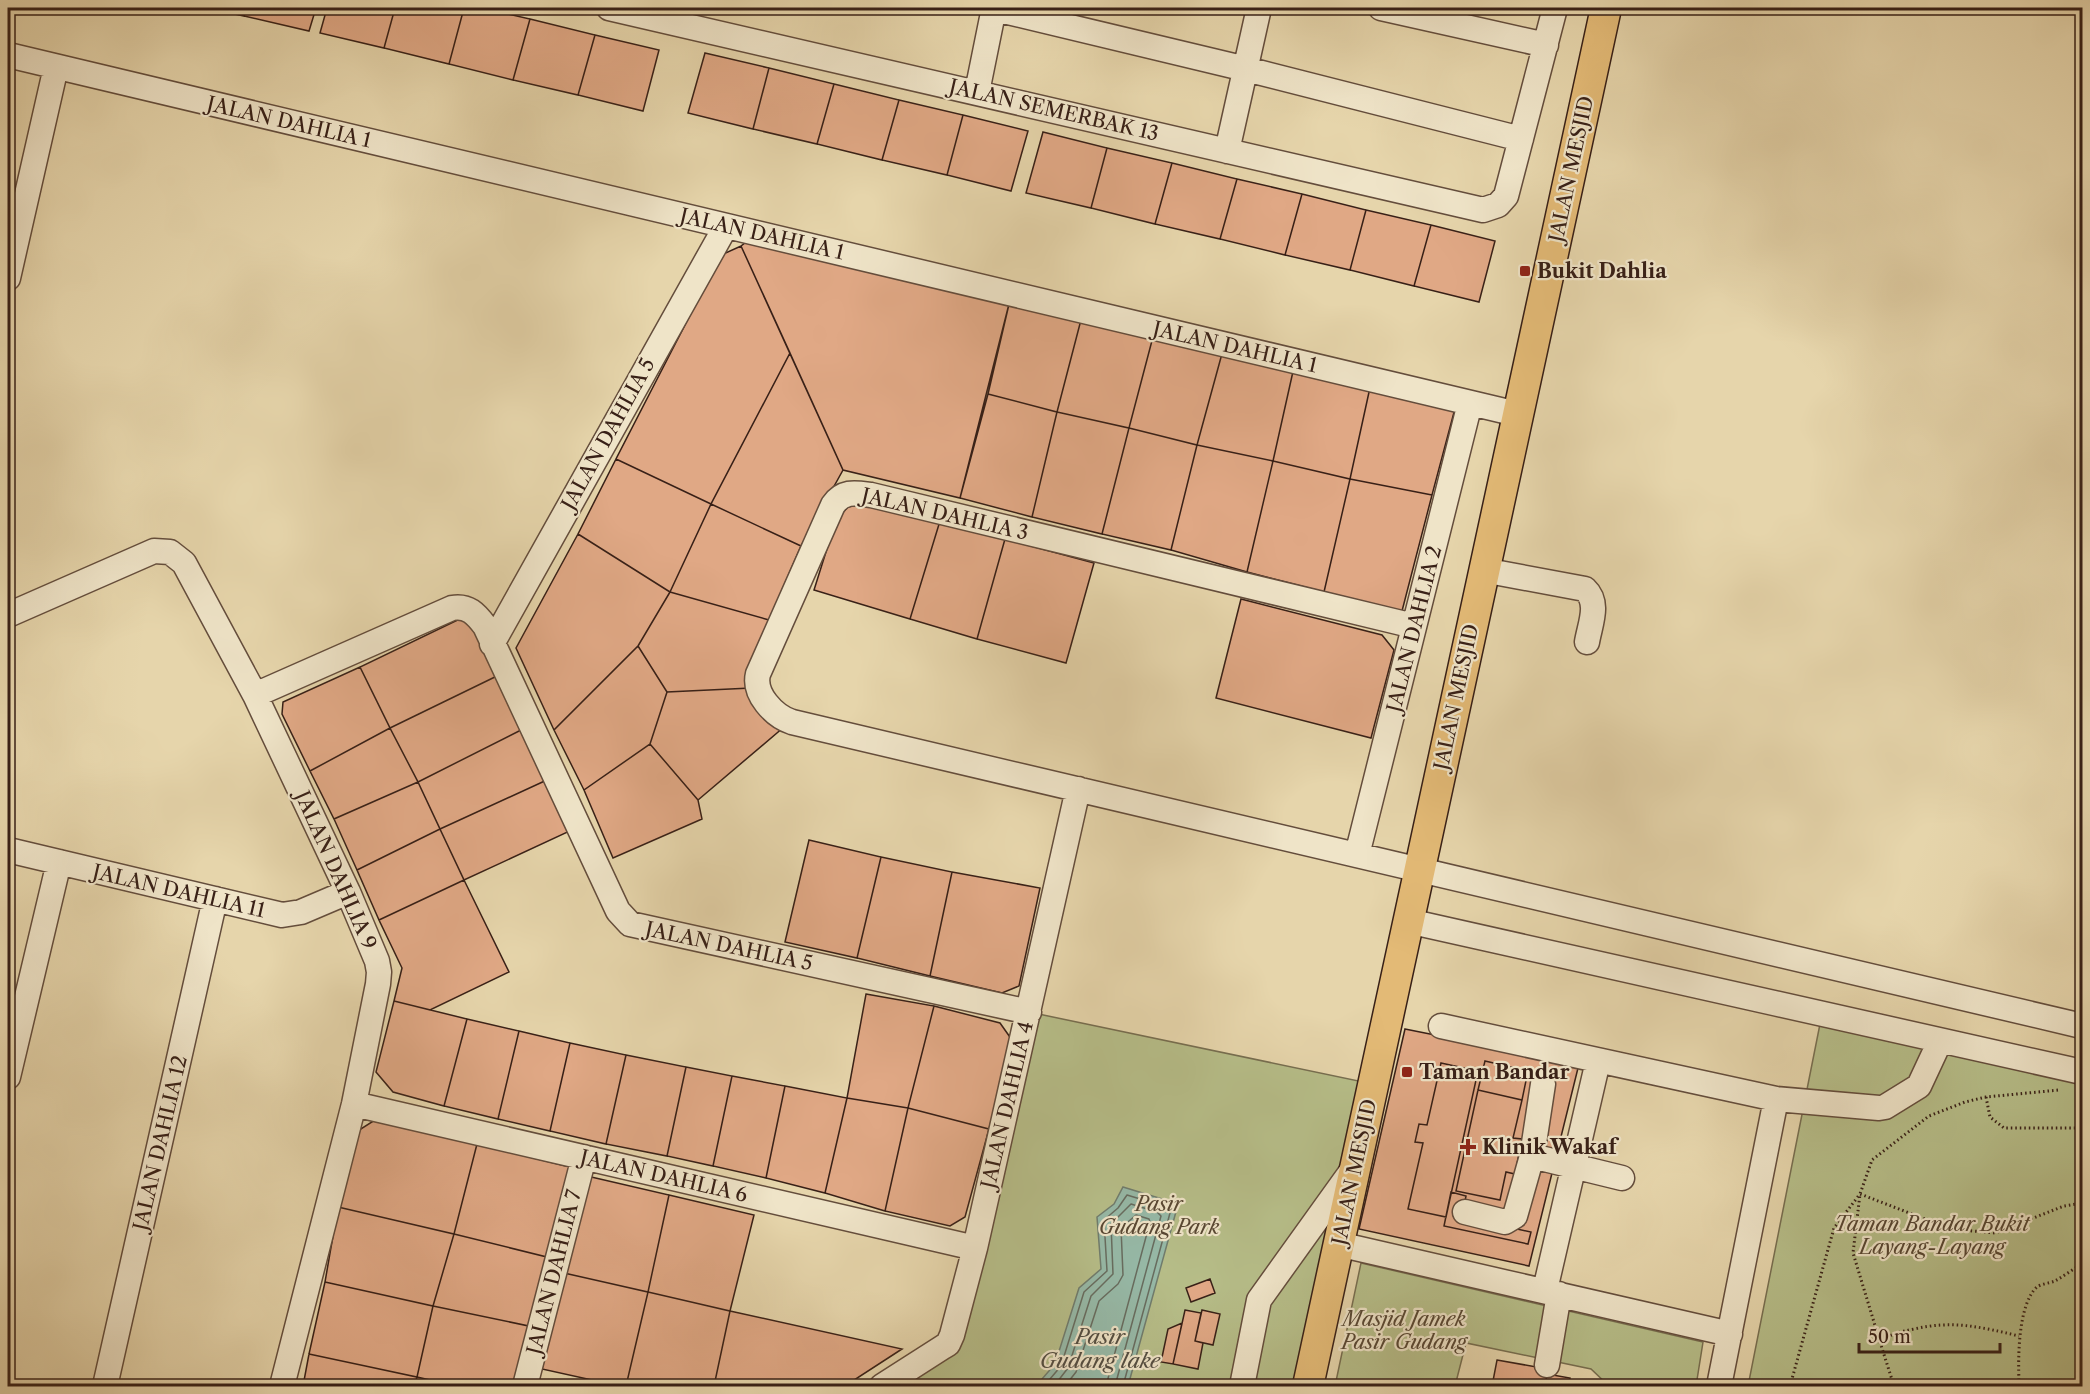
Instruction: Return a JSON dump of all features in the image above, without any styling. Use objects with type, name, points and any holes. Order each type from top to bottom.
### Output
[{"type":"main road","name":"JALAN MESJID","points":[[1308,1386],[1606,8]]},
{"type":"street","name":"JALAN SEMERBAK 13","points":[[609,8],[657,13],[977,92],[1483,210],[1498,206],[1506,196],[1521,140]]},
{"type":"street","points":[[977,92],[993,8],[1246,69],[1521,140],[1555,8]]},
{"type":"street","points":[[1227,151],[1260,8]]},
{"type":"street","points":[[1381,8],[1546,45]]},
{"type":"street","name":"JALAN DAHLIA 1","points":[[8,55],[1517,414]]},
{"type":"street","points":[[8,278],[56,67]]},
{"type":"street","name":"JALAN DAHLIA 5","points":[[492,644],[726,226]]},
{"type":"street","name":"JALAN DAHLIA 2","points":[[1357,855],[1470,403]]},
{"type":"street","name":"JALAN DAHLIA 3","points":[[1414,626],[871,495],[849,493],[837,499],[757,677],[757,686],[766,703],[786,720],[792,722],[2082,1026]]},
{"type":"street","name":"JALAN DAHLIA 9","points":[[8,615],[154,551],[170,552],[184,563],[255,694],[348,892],[377,961],[379,972],[354,1104],[282,1386]]},
{"type":"street","points":[[1483,570],[1585,589],[1591,594],[1593,602],[1587,642]]},
{"type":"street","name":"JALAN DAHLIA 5","points":[[255,694],[457,607],[467,608],[479,618],[618,911],[630,924],[1029,1012]]},
{"type":"street","name":"JALAN DAHLIA 4","points":[[882,1386],[948,1344],[952,1335],[975,1248],[1078,789]]},
{"type":"street","name":"JALAN DAHLIA 11","points":[[8,850],[276,914],[288,915],[301,912],[348,892]]},
{"type":"street","points":[[8,1077],[59,862]]},
{"type":"street","name":"JALAN DAHLIA 12","points":[[105,1386],[215,899]]},
{"type":"street","points":[[1408,921],[2082,1072]]},
{"type":"street","points":[[1441,1026],[1776,1099],[1882,1108],[1919,1086],[1940,1041]]},
{"type":"street","points":[[1547,1365],[1552,1292],[1574,1167],[1598,1061]]},
{"type":"street","points":[[1466,1212],[1505,1222],[1515,1216],[1532,1156],[1544,1084]]},
{"type":"street","points":[[1719,1386],[1776,1099]]},
{"type":"street","name":"JALAN DAHLIA 6","points":[[354,1104],[975,1248]]},
{"type":"street","points":[[1532,1156],[1622,1178]]},
{"type":"street","name":"JALAN DAHLIA 7","points":[[529,1386],[584,1157]]},
{"type":"street","points":[[1242,1386],[1259,1300],[1356,1165]]},
{"type":"street","points":[[1338,1245],[1730,1334]]},
{"type":"path","points":[[1894,1386],[1853,1253],[1860,1194],[1872,1160],[1929,1116],[1965,1101],[2059,1090]]},
{"type":"path","points":[[1986,1097],[1990,1117],[2004,1128],[2082,1128]]},
{"type":"path","points":[[1860,1194],[1951,1229],[1995,1233],[2064,1206],[2082,1203]]},
{"type":"path","points":[[1790,1386],[1834,1228],[1860,1194]]},
{"type":"path","points":[[2013,1386],[2019,1382],[2019,1336],[2027,1303],[2037,1287],[2057,1280],[2082,1264]]},
{"type":"path","points":[[1881,1342],[1890,1334],[1945,1323],[1987,1328],[2019,1336]]},
{"type":"green space","name":"Pasir Gudang Park","points":[[1029,1012],[1373,1084],[1308,1386],[890,1386],[943,1347]]},
{"type":"green space","name":"Taman Bandar Bukit Layang-Layang","points":[[1820,1024],[2082,1075],[2082,1386],[1748,1386]]},
{"type":"green space","name":"Masjid Jamek Pasir Gudang","points":[[1361,1263],[1703,1342],[1696,1386],[1609,1386],[1591,1369],[1466,1343],[1455,1386],[1335,1386]]},
{"type":"water","name":"Pasir Gudang lake","points":[[1123,1187],[1162,1199],[1177,1208],[1128,1386],[1036,1386],[1055,1364],[1079,1288],[1101,1269],[1097,1217],[1114,1204]]},
{"type":"building","points":[[209,8],[247,8],[244,16]]},
{"type":"building","points":[[247,8],[316,8],[309,31],[244,16]]},
{"type":"building","points":[[327,8],[395,8],[384,48],[320,33]]},
{"type":"building","points":[[395,8],[464,8],[449,64],[384,48]]},
{"type":"building","points":[[464,8],[482,8],[530,19],[513,80],[449,64]]},
{"type":"building","points":[[530,19],[595,35],[578,95],[513,80]]},
{"type":"building","points":[[595,35],[659,50],[643,111],[578,95]]},
{"type":"building","points":[[705,53],[769,68],[753,129],[688,113]]},
{"type":"building","points":[[769,68],[834,84],[817,144],[753,129]]},
{"type":"building","points":[[834,84],[899,100],[882,160],[817,144]]},
{"type":"building","points":[[899,100],[963,115],[947,175],[882,160]]},
{"type":"building","points":[[963,115],[1028,131],[1011,191],[947,175]]},
{"type":"building","points":[[1043,132],[1107,148],[1091,208],[1026,193]]},
{"type":"building","points":[[1107,148],[1172,163],[1155,224],[1091,208]]},
{"type":"building","points":[[1172,163],[1237,179],[1220,239],[1155,224]]},
{"type":"building","points":[[1237,179],[1302,194],[1285,255],[1220,239]]},
{"type":"building","points":[[1302,194],[1366,210],[1350,270],[1285,255]]},
{"type":"building","points":[[1366,210],[1431,225],[1414,286],[1350,270]]},
{"type":"building","points":[[1431,225],[1495,241],[1479,302],[1414,286]]},
{"type":"building","points":[[753,237],[1010,300],[960,498],[843,470],[741,246]]},
{"type":"building","points":[[741,246],[790,353],[711,504],[616,459],[721,255]]},
{"type":"building","points":[[1010,300],[1082,316],[1057,412],[988,394]]},
{"type":"building","points":[[1082,316],[1154,333],[1129,428],[1057,412]]},
{"type":"building","points":[[1154,333],[1223,350],[1197,445],[1129,428]]},
{"type":"building","points":[[1223,350],[1294,367],[1273,461],[1197,445]]},
{"type":"building","points":[[790,353],[843,470],[801,546],[711,504]]},
{"type":"building","points":[[1294,367],[1371,383],[1350,479],[1273,461]]},
{"type":"building","points":[[1371,383],[1457,401],[1432,495],[1350,479]]},
{"type":"building","points":[[988,394],[1057,412],[1032,517],[960,498]]},
{"type":"building","points":[[1057,412],[1129,428],[1102,534],[1032,517]]},
{"type":"building","points":[[1129,428],[1197,445],[1171,550],[1102,534]]},
{"type":"building","points":[[1197,445],[1273,461],[1247,572],[1171,550]]},
{"type":"building","points":[[616,459],[711,504],[670,592],[578,534]]},
{"type":"building","points":[[1273,461],[1350,479],[1324,592],[1247,572]]},
{"type":"building","points":[[1350,479],[1432,495],[1402,611],[1324,592]]},
{"type":"building","points":[[875,502],[940,521],[910,619],[814,590],[836,520],[848,507]]},
{"type":"building","points":[[711,504],[801,546],[769,620],[670,592]]},
{"type":"building","points":[[940,521],[1005,539],[977,639],[910,619]]},
{"type":"building","points":[[578,534],[670,592],[638,646],[554,730],[516,648]]},
{"type":"building","points":[[1005,539],[1094,563],[1066,663],[977,639]]},
{"type":"building","points":[[670,592],[769,620],[751,688],[667,692],[638,646]]},
{"type":"building","points":[[1241,599],[1382,635],[1394,650],[1371,738],[1216,698]]},
{"type":"building","points":[[470,614],[499,675],[390,728],[360,667]]},
{"type":"building","points":[[638,646],[667,692],[650,744],[584,790],[554,730]]},
{"type":"building","points":[[360,667],[390,728],[310,771],[282,714],[283,702]]},
{"type":"building","points":[[499,675],[525,728],[418,782],[390,728]]},
{"type":"building","points":[[751,688],[784,727],[698,800],[650,744],[667,692]]},
{"type":"building","points":[[390,728],[418,782],[334,819],[310,771]]},
{"type":"building","points":[[525,728],[549,779],[440,829],[418,782]]},
{"type":"building","points":[[650,744],[698,800],[702,819],[613,858],[584,790]]},
{"type":"building","points":[[549,779],[572,830],[464,880],[440,829]]},
{"type":"building","points":[[418,782],[440,829],[357,870],[334,819]]},
{"type":"building","points":[[440,829],[464,880],[379,920],[357,870]]},
{"type":"building","points":[[809,840],[881,857],[857,958],[785,942]]},
{"type":"building","points":[[881,857],[952,872],[930,976],[857,958]]},
{"type":"building","points":[[952,872],[1040,888],[1019,986],[1002,993],[930,976]]},
{"type":"building","points":[[464,880],[509,972],[430,1010],[394,1001],[402,968],[379,920]]},
{"type":"building","points":[[866,994],[934,1006],[908,1108],[847,1098]]},
{"type":"building","points":[[394,1001],[467,1019],[444,1106],[393,1092],[376,1072]]},
{"type":"building","points":[[934,1006],[1000,1023],[1012,1040],[989,1129],[908,1108]]},
{"type":"building","points":[[467,1019],[519,1031],[498,1119],[444,1106]]},
{"type":"building","name":"Klinik Wakaf","points":[[1405,1029],[1579,1064],[1529,1266],[1359,1229]]},
{"type":"building","points":[[519,1031],[570,1043],[550,1131],[498,1119]]},
{"type":"building","points":[[570,1043],[626,1055],[606,1144],[550,1131]]},
{"type":"building","points":[[626,1055],[686,1067],[667,1156],[606,1144]]},
{"type":"building","points":[[1485,1061],[1528,1071],[1522,1100],[1478,1090]]},
{"type":"building","points":[[1441,1063],[1478,1071],[1446,1217],[1408,1209],[1423,1143],[1415,1142],[1419,1124],[1427,1125]]},
{"type":"building","points":[[686,1067],[732,1076],[713,1166],[667,1156]]},
{"type":"building","points":[[732,1076],[785,1086],[766,1178],[713,1166]]},
{"type":"building","points":[[785,1086],[847,1098],[825,1193],[766,1178]]},
{"type":"building","points":[[1478,1090],[1522,1100],[1513,1138],[1522,1139],[1515,1174],[1506,1172],[1500,1200],[1456,1191]]},
{"type":"building","points":[[847,1098],[908,1108],[885,1211],[825,1193]]},
{"type":"building","points":[[908,1108],[989,1129],[965,1217],[950,1226],[885,1211]]},
{"type":"building","points":[[378,1118],[477,1144],[454,1234],[338,1207],[356,1132]]},
{"type":"building","points":[[477,1144],[570,1167],[547,1257],[454,1234]]},
{"type":"building","points":[[587,1176],[669,1195],[648,1292],[564,1273]]},
{"type":"building","points":[[1451,1192],[1466,1196],[1462,1217],[1531,1232],[1528,1244],[1444,1226]]},
{"type":"building","points":[[669,1195],[754,1215],[730,1311],[648,1292]]},
{"type":"building","points":[[338,1207],[454,1234],[433,1306],[325,1282]]},
{"type":"building","points":[[454,1234],[547,1257],[529,1326],[433,1306]]},
{"type":"building","points":[[564,1273],[648,1292],[626,1386],[542,1369]]},
{"type":"building","points":[[1210,1279],[1215,1293],[1191,1302],[1186,1288]]},
{"type":"building","points":[[325,1282],[433,1306],[417,1377],[309,1354]]},
{"type":"building","points":[[648,1292],[730,1311],[714,1386],[626,1386]]},
{"type":"building","points":[[433,1306],[529,1326],[514,1386],[456,1386],[417,1377]]},
{"type":"building","points":[[1185,1310],[1201,1313],[1195,1341],[1203,1343],[1198,1369],[1173,1364]]},
{"type":"building","points":[[1202,1310],[1220,1314],[1213,1345],[1195,1341]]},
{"type":"building","points":[[730,1311],[902,1349],[845,1386],[714,1386]]},
{"type":"building","points":[[1182,1323],[1173,1364],[1161,1362],[1168,1329]]},
{"type":"building","points":[[309,1354],[417,1377],[414,1386],[303,1386]]},
{"type":"building","name":"Masjid Jamek Pasir Gudang","points":[[1497,1360],[1548,1369],[1545,1386],[1492,1386]]},
{"type":"building","points":[[1547,1374],[1570,1378],[1568,1386],[1545,1386]]},
{"type":"building","points":[[417,1377],[456,1386],[414,1386]]},
{"type":"place","name":"Bukit Dahlia","points":[[1525,271]]},
{"type":"place","name":"Taman Bandar","points":[[1407,1072]]},
{"type":"place","name":"Klinik Wakaf","points":[[1468,1147]]}]
